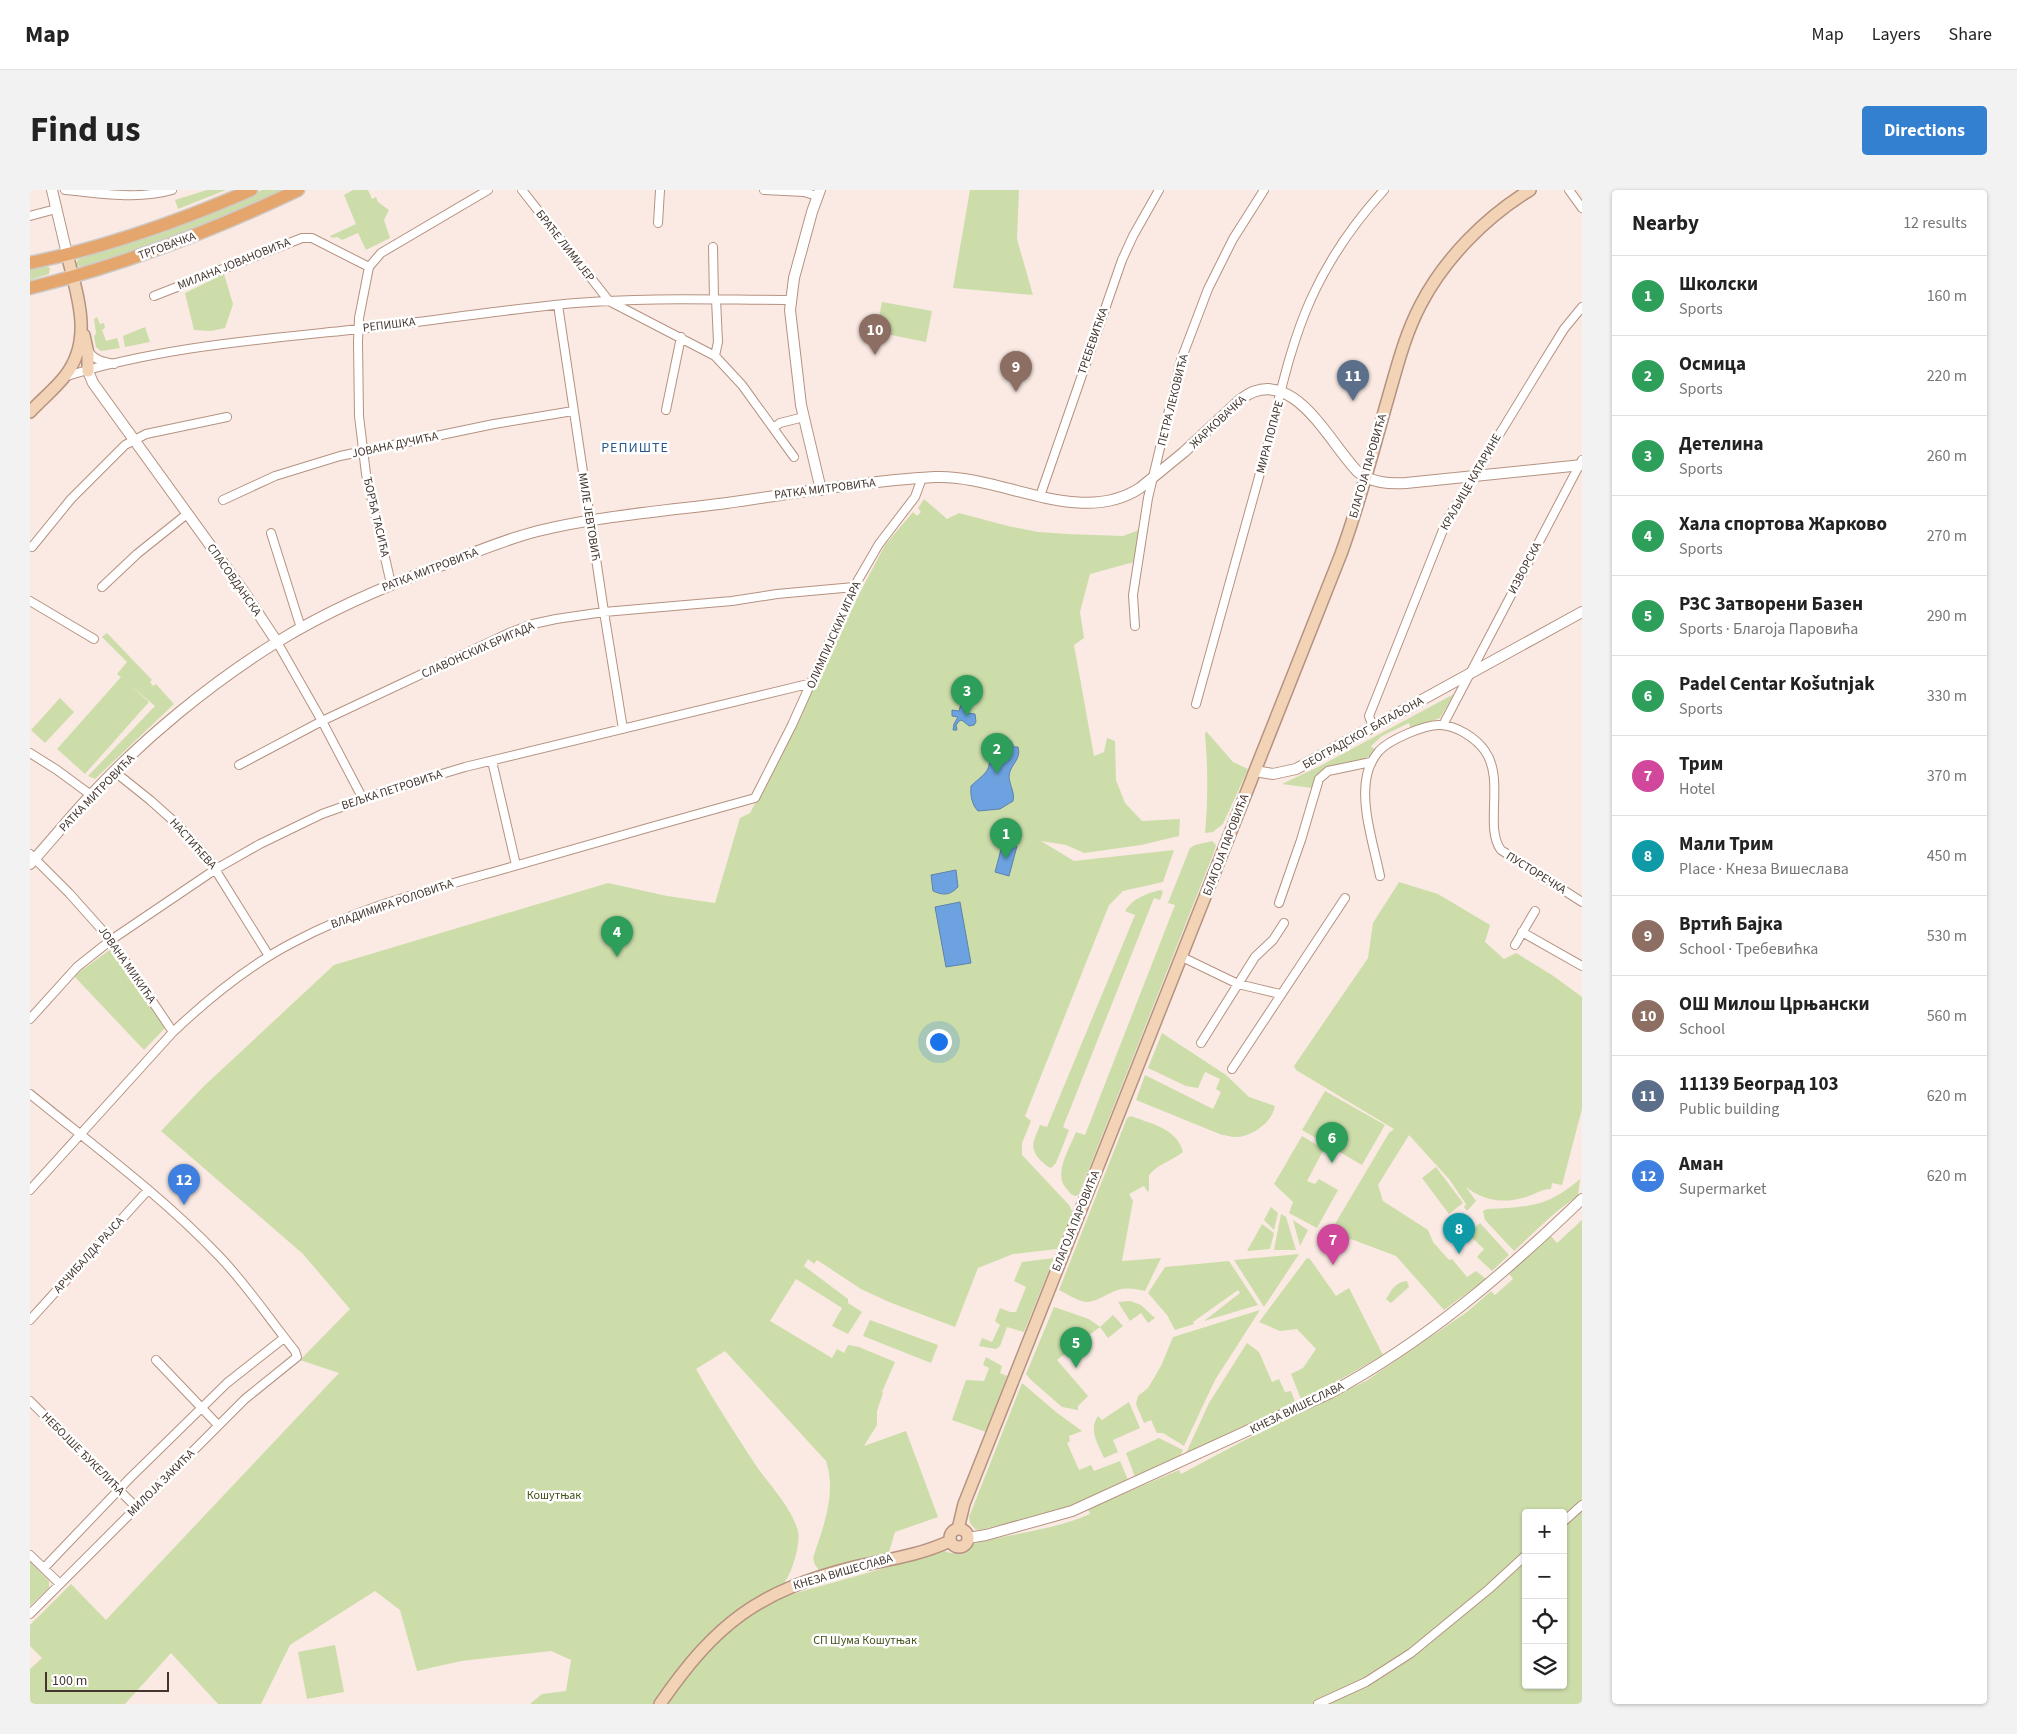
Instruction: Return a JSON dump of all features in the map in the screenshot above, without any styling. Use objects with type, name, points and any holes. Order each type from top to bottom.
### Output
[{"type":"main road","name":"ТРГОВАЧКА","points":[[30,263],[153,228],[251,190]]},
{"type":"main road","name":"ТРГОВАЧКА","points":[[30,288],[73,277],[185,239],[245,215],[298,190]]},
{"type":"main road","name":"БЛАГОЈА ПАРОВИЋА","points":[[958,1529],[964,1504],[1341,554],[1366,477],[1402,351],[1421,303],[1444,269],[1470,238],[1503,209],[1530,190]]},
{"type":"main road","points":[[67,254],[82,329],[83,362],[88,371]]},
{"type":"main road","points":[[30,412],[64,378],[84,348]]},
{"type":"main road","points":[[958,1529],[965,1532],[968,1538],[966,1543],[959,1547],[954,1546],[950,1541],[951,1533],[958,1529]]},
{"type":"main road","name":"КНЕЗА ВИШЕСЛАВА","points":[[660,1704],[681,1674],[711,1640],[731,1622],[760,1601],[784,1589],[816,1577],[923,1550],[950,1541]]},
{"type":"street","points":[[58,190],[52,190],[67,254]]},
{"type":"street","points":[[65,190],[130,196],[157,194],[172,190]]},
{"type":"street","points":[[358,329],[369,267],[381,253],[488,190]]},
{"type":"street","name":"БРАЋЕ ЛИМИЈЕР","points":[[522,190],[609,301]]},
{"type":"street","points":[[658,223],[660,190]]},
{"type":"street","points":[[764,190],[819,193],[797,269],[791,300],[792,336],[804,417],[821,490]]},
{"type":"street","name":"ТРЕБЕВИЋКА","points":[[1040,496],[1124,254],[1158,190]]},
{"type":"street","name":"ПЕТРА ЛЕКОВИЋА","points":[[1135,626],[1133,595],[1152,480],[1189,337],[1220,263],[1264,190]]},
{"type":"street","name":"МИРА ПОПАРЕ","points":[[1196,704],[1281,392],[1310,300],[1328,265],[1359,218],[1384,190]]},
{"type":"street","points":[[1569,190],[1582,208]]},
{"type":"street","points":[[30,216],[56,209]]},
{"type":"street","name":"МИЛАНА ЈОВАНОВИЋА","points":[[154,296],[302,238],[312,238],[369,267]]},
{"type":"street","points":[[713,247],[718,342],[715,356]]},
{"type":"street","name":"РЕПИШКА","points":[[64,378],[116,364],[242,341],[558,305],[609,301],[791,300]]},
{"type":"street","points":[[609,301],[715,356],[742,385],[794,457]]},
{"type":"street","name":"МИЛЕ ЈЕВТОВИЋ","points":[[558,305],[623,729]]},
{"type":"street","name":"КРАЉИЦЕ КАТАРИНЕ","points":[[1373,727],[1369,716],[1438,538],[1447,520],[1560,336],[1582,307]]},
{"type":"street","name":"ЂОРЂА ТАСИЋА","points":[[358,329],[359,416],[362,451],[391,584]]},
{"type":"street","points":[[666,410],[681,337]]},
{"type":"street","points":[[84,348],[97,359],[116,364]]},
{"type":"street","name":"СПАСОВДАНСКА","points":[[88,371],[93,383],[188,514],[277,642],[322,721],[363,799]]},
{"type":"street","name":"ЖАРКОВАЧКА","points":[[922,478],[958,478],[1069,501],[1105,501],[1132,493],[1152,480],[1248,394],[1264,389],[1292,396],[1304,405],[1352,466],[1366,477],[1393,484],[1473,477],[1581,463]]},
{"type":"street","name":"ЈОВАНА ДУЧИЋА","points":[[222,500],[287,471],[362,451],[494,424],[573,411]]},
{"type":"street","points":[[32,547],[71,499],[117,451],[134,439],[146,434],[227,417]]},
{"type":"street","points":[[773,428],[780,423],[804,417]]},
{"type":"street","name":"ИЗВОРСКА","points":[[1468,676],[1581,463]]},
{"type":"street","name":"РАТКА МИТРОВИЋА","points":[[32,859],[91,795],[188,707],[277,642],[301,628],[391,584],[518,537],[590,521],[922,478]]},
{"type":"street","name":"ОЛИМПИЈСКИХ ИГАРА","points":[[755,798],[812,683],[854,587],[879,544],[915,498],[922,478]]},
{"type":"street","points":[[102,587],[137,554],[188,514]]},
{"type":"street","points":[[271,533],[301,628]]},
{"type":"street","name":"СЛАВОНСКИХ БРИГАДА","points":[[239,765],[322,721],[520,629],[556,619],[604,612],[854,587]]},
{"type":"street","points":[[30,601],[94,639]]},
{"type":"street","name":"БЕОГРАДСКОГ БАТАЉОНА","points":[[1255,772],[1273,774],[1294,770],[1582,612]]},
{"type":"street","points":[[1443,725],[1468,676]]},
{"type":"street","name":"ВЕЉКА ПЕТРОВИЋА","points":[[30,1019],[78,967],[111,940],[216,869],[287,830],[322,814],[430,777],[812,683]]},
{"type":"street","name":"БЕОГРАДСКОГ БАТАЉОНА","points":[[1279,903],[1299,848],[1319,779],[1328,771],[1371,762],[1378,752],[1396,739],[1435,725],[1443,725]]},
{"type":"street","name":"ПУСТОРЕЧКА","points":[[1443,725],[1453,728],[1475,740],[1489,758],[1494,778],[1496,840],[1501,850],[1582,902]]},
{"type":"street","points":[[30,753],[91,795]]},
{"type":"street","points":[[492,761],[516,865]]},
{"type":"street","points":[[1371,762],[1365,786],[1366,801],[1380,876]]},
{"type":"street","name":"НАСТИЋЕВА","points":[[115,772],[178,825],[216,869],[269,956]]},
{"type":"street","name":"ВЛАДИМИРА РОЛОВИЋА","points":[[30,1190],[172,1032],[212,997],[269,956],[325,927],[408,896],[755,798]]},
{"type":"street","name":"ЈОВАНА МИКИЋА","points":[[32,859],[88,913],[111,940],[172,1032]]},
{"type":"street","points":[[1232,1069],[1345,898]]},
{"type":"street","points":[[1515,945],[1535,911]]},
{"type":"street","points":[[1201,1042],[1254,957],[1273,940],[1284,923]]},
{"type":"street","points":[[1522,932],[1582,966]]},
{"type":"street","points":[[1182,957],[1238,984],[1280,994]]},
{"type":"street","points":[[30,1094],[148,1190],[220,1257],[284,1338]]},
{"type":"street","name":"АРЧИБАЛДА РАЈСА","points":[[30,1320],[148,1190]]},
{"type":"street","name":"КНЕЗА ВИШЕСЛАВА","points":[[968,1538],[982,1537],[1072,1511],[1347,1384],[1389,1359],[1455,1312],[1499,1276],[1582,1199]]},
{"type":"street","name":"МИЛОЈА ЗАКИЋА","points":[[30,1614],[218,1425],[260,1386],[297,1357],[295,1351],[284,1338],[227,1383],[119,1490],[44,1568]]},
{"type":"street","points":[[156,1360],[218,1425]]},
{"type":"street","name":"НЕБОЈШЕ ЂУКЕЛИЋА","points":[[30,1400],[136,1507]]},
{"type":"street","points":[[1567,1518],[1582,1505]]},
{"type":"street","points":[[30,1555],[60,1584]]},
{"type":"street","points":[[1318,1704],[1366,1682],[1411,1653],[1522,1559]]},
{"type":"green space","points":[[207,190],[226,190],[178,209],[175,200]]},
{"type":"green space","points":[[262,190],[287,190],[201,228],[86,267],[76,266],[79,259],[162,233]]},
{"type":"green space","points":[[353,190],[368,190],[372,199],[376,197],[378,202],[389,210],[384,220],[390,238],[366,250],[358,233],[342,240],[330,236],[356,224],[344,195]]},
{"type":"green space","points":[[970,190],[1019,190],[1017,239],[1033,295],[953,288]]},
{"type":"green space","points":[[43,265],[50,268],[49,274],[30,280],[30,268]]},
{"type":"green space","points":[[224,274],[233,304],[225,328],[211,331],[194,330],[185,293]]},
{"type":"green space","points":[[882,302],[932,311],[926,342],[876,332]]},
{"type":"green space","points":[[97,317],[100,324],[104,323],[105,328],[102,330],[106,341],[117,338],[120,348],[101,351],[96,347],[94,319]]},
{"type":"green space","points":[[145,327],[150,342],[125,347],[123,336]]},
{"type":"green space","points":[[924,499],[947,519],[959,513],[1038,532],[1067,534],[1123,536],[1139,530],[1134,562],[1090,574],[1080,612],[1084,638],[1074,645],[1094,756],[1104,752],[1107,738],[1115,741],[1116,780],[1125,803],[1142,821],[1180,819],[1179,836],[1141,845],[1084,853],[1066,845],[1041,841],[1074,861],[1174,850],[1163,882],[1123,891],[1109,905],[1025,1116],[1031,1121],[1022,1143],[1022,1155],[1069,1205],[1073,1213],[1057,1249],[1013,1254],[978,1268],[955,1327],[889,1302],[861,1289],[817,1260],[814,1264],[808,1259],[804,1266],[848,1299],[848,1303],[862,1312],[848,1334],[832,1326],[842,1308],[796,1279],[770,1321],[832,1358],[837,1349],[844,1353],[848,1345],[859,1347],[895,1362],[882,1392],[877,1411],[877,1425],[864,1446],[906,1431],[938,1517],[895,1532],[889,1552],[819,1570],[813,1558],[829,1498],[829,1473],[826,1461],[725,1351],[696,1369],[733,1431],[786,1505],[795,1522],[799,1536],[797,1549],[793,1565],[785,1581],[789,1595],[945,1551],[954,1553],[972,1544],[1062,1524],[1090,1514],[1088,1509],[1179,1470],[1181,1474],[1243,1441],[1366,1381],[1467,1312],[1491,1291],[1495,1295],[1513,1279],[1509,1274],[1551,1236],[1557,1243],[1582,1220],[1582,1704],[530,1704],[542,1694],[566,1691],[571,1660],[551,1651],[461,1661],[417,1671],[400,1610],[375,1591],[290,1645],[261,1704],[218,1704],[171,1653],[125,1704],[30,1704],[30,1669],[42,1658],[30,1646],[30,1625],[71,1584],[106,1620],[339,1373],[300,1360],[350,1309],[303,1254],[161,1131],[203,1087],[334,965],[608,883],[667,896],[715,903],[740,818],[750,813],[772,772],[885,545],[913,512],[917,516],[921,512],[918,508]]},
{"type":"green space","points":[[107,633],[152,680],[150,682],[153,686],[156,684],[174,704],[95,779],[88,776],[155,706],[129,684],[149,702],[85,774],[57,749],[121,677],[117,674],[127,662],[102,637]]},
{"type":"green space","points":[[1454,694],[1440,718],[1411,729],[1409,723],[1382,736],[1371,746],[1375,750],[1368,757],[1325,772],[1317,778],[1312,788],[1282,784],[1320,766]]},
{"type":"green space","points":[[60,698],[74,712],[45,743],[31,730]]},
{"type":"green space","points":[[1206,731],[1233,762],[1248,769],[1223,824],[1213,832],[1205,833],[1207,808]]},
{"type":"green space","points":[[1212,841],[1216,845],[1214,852],[1079,1194],[1073,1195],[1063,1183],[1061,1176],[1067,1153],[1076,1132],[1085,1135],[1175,905],[1168,903],[1190,848]]},
{"type":"green space","points":[[1399,882],[1438,894],[1490,925],[1485,942],[1504,959],[1516,953],[1552,975],[1582,997],[1582,1109],[1562,1185],[1552,1183],[1551,1189],[1542,1190],[1520,1199],[1504,1201],[1488,1199],[1466,1187],[1476,1201],[1467,1211],[1464,1207],[1466,1204],[1449,1179],[1409,1135],[1378,1185],[1383,1201],[1428,1230],[1433,1242],[1449,1260],[1452,1259],[1467,1277],[1476,1271],[1486,1279],[1444,1310],[1396,1256],[1351,1239],[1341,1245],[1329,1234],[1389,1133],[1394,1129],[1296,1070],[1294,1066],[1368,958],[1373,923]]},
{"type":"green space","points":[[1161,890],[1163,892],[1160,900],[1154,898],[1063,1127],[1069,1130],[1056,1163],[1051,1168],[1041,1161],[1033,1148],[1036,1135],[1040,1125],[1047,1127],[1135,915],[1125,911],[1140,897]]},
{"type":"green space","points":[[111,949],[165,1028],[144,1050],[74,976]]},
{"type":"green space","points":[[1162,1033],[1226,1075],[1249,1097],[1275,1106],[1270,1118],[1254,1132],[1248,1135],[1233,1137],[1222,1135],[1136,1100],[1145,1075],[1213,1109],[1221,1092],[1216,1089],[1220,1079],[1205,1072],[1198,1088],[1186,1086],[1148,1068]]},
{"type":"green space","points":[[1325,1091],[1385,1125],[1362,1165],[1302,1130]]},
{"type":"green space","points":[[1131,1116],[1169,1132],[1180,1144],[1183,1152],[1149,1175],[1148,1192],[1144,1186],[1129,1194],[1133,1201],[1122,1261],[1161,1258],[1145,1291],[1124,1289],[1114,1291],[1092,1301],[1081,1301],[1059,1290],[1127,1118]]},
{"type":"green space","points":[[1302,1136],[1324,1149],[1307,1181],[1315,1184],[1319,1179],[1338,1190],[1317,1228],[1289,1213],[1293,1202],[1274,1184]]},
{"type":"green space","points":[[1436,1167],[1463,1203],[1449,1214],[1422,1178]]},
{"type":"green space","points":[[1580,1179],[1578,1196],[1553,1215],[1514,1251],[1485,1220],[1483,1211],[1487,1209],[1537,1204],[1558,1195]]},
{"type":"green space","points":[[1271,1207],[1278,1213],[1274,1230],[1264,1220]]},
{"type":"green space","points":[[1281,1214],[1286,1217],[1296,1250],[1274,1250]]},
{"type":"green space","points":[[1293,1220],[1308,1230],[1300,1246]]},
{"type":"green space","points":[[1480,1223],[1509,1255],[1492,1271],[1477,1257],[1484,1249],[1468,1234]]},
{"type":"green space","points":[[1262,1224],[1274,1233],[1270,1249],[1247,1251]]},
{"type":"green space","points":[[1299,1254],[1264,1307],[1234,1260]]},
{"type":"green space","points":[[1054,1258],[1024,1332],[1007,1327],[1000,1346],[996,1349],[979,1346],[982,1338],[992,1342],[1000,1325],[995,1321],[1000,1308],[1016,1312],[1026,1287],[1014,1281],[1022,1262]]},
{"type":"green space","points":[[1307,1258],[1310,1259],[1336,1296],[1349,1288],[1383,1355],[1336,1382],[1301,1399],[1291,1374],[1303,1368],[1316,1349],[1297,1329],[1280,1331],[1259,1322]]},
{"type":"green space","points":[[1229,1261],[1258,1305],[1204,1321],[1240,1293],[1238,1290],[1193,1322],[1194,1324],[1175,1330],[1167,1315],[1148,1293],[1165,1267]]},
{"type":"green space","points":[[1407,1281],[1409,1287],[1391,1303],[1386,1299],[1397,1285]]},
{"type":"green space","points":[[1130,1301],[1141,1305],[1155,1318],[1148,1323],[1141,1313],[1130,1321],[1118,1302]]},
{"type":"green space","points":[[1054,1307],[1089,1319],[1100,1327],[1057,1360],[1088,1396],[1078,1406],[1078,1410],[1062,1407],[1026,1374]]},
{"type":"green space","points":[[1260,1310],[1215,1380],[1184,1446],[1163,1433],[1157,1433],[1151,1420],[1144,1423],[1136,1404],[1138,1396],[1148,1388],[1161,1366],[1173,1337]]},
{"type":"green space","points":[[1113,1315],[1123,1326],[1108,1338],[1100,1327]]},
{"type":"green space","points":[[870,1320],[938,1345],[931,1363],[863,1336]]},
{"type":"green space","points":[[1247,1343],[1259,1352],[1272,1382],[1279,1379],[1285,1392],[1291,1391],[1295,1402],[1185,1455],[1209,1403]]},
{"type":"green space","points":[[986,1357],[1002,1366],[1000,1373],[1007,1376],[986,1432],[952,1420],[966,1380],[984,1381],[989,1368],[983,1365]]},
{"type":"green space","points":[[1022,1383],[1082,1431],[1069,1436],[1070,1441],[1067,1443],[1079,1470],[1091,1465],[1094,1471],[1120,1461],[1128,1480],[1063,1509],[980,1530],[975,1529],[970,1523],[969,1517]]},
{"type":"green space","points":[[1129,1402],[1140,1428],[1113,1440],[1118,1452],[1104,1458],[1095,1437],[1095,1421],[1098,1416],[1102,1420]]},
{"type":"green space","points":[[1159,1438],[1183,1450],[1180,1456],[1135,1477],[1126,1453]]},
{"type":"green space","points":[[30,1562],[49,1581],[49,1588],[30,1606]]},
{"type":"green space","points":[[335,1645],[344,1692],[307,1699],[298,1652]]},
{"type":"water","points":[[967,702],[969,705],[968,713],[975,714],[976,722],[974,725],[969,726],[960,720],[956,725],[957,730],[953,730],[958,717],[952,716],[952,710],[959,711],[961,704]]},
{"type":"water","points":[[1007,739],[1011,741],[1014,747],[1018,747],[1019,752],[1009,777],[1013,801],[1000,809],[978,811],[972,800],[971,786],[989,767],[990,751],[994,743]]},
{"type":"water","points":[[1003,842],[1017,846],[1009,876],[995,872]]},
{"type":"water","points":[[956,870],[958,887],[955,890],[947,894],[933,891],[931,875]]},
{"type":"water","points":[[960,902],[971,963],[946,967],[935,907]]},
{"type":"place","name":"ОШ Милош Црњански","points":[[875,355]]},
{"type":"place","name":"Вртић Бајка","points":[[1016,392]]},
{"type":"place","name":"11139 Београд 103","points":[[1353,401]]},
{"type":"place","name":"Детелина","points":[[967,716]]},
{"type":"place","name":"Осмица","points":[[997,774]]},
{"type":"place","name":"Школски","points":[[1006,859]]},
{"type":"place","name":"Хала спортова Жарково","points":[[617,957]]},
{"type":"place","name":"Padel Centar Košutnjak","points":[[1332,1163]]},
{"type":"place","name":"Аман","points":[[184,1205]]},
{"type":"place","name":"Мали Трим","points":[[1459,1254]]},
{"type":"place","name":"Трим","points":[[1333,1265]]},
{"type":"place","name":"РЗС Затворени Базен","points":[[1076,1368]]},
{"type":"district","name":"РЕПИШТЕ","points":[[635,448]]},
{"type":"park label","name":"Кошутњак","points":[[554,1495]]},
{"type":"park label","name":"СП Шума Кошутњак","points":[[865,1640]]}]
